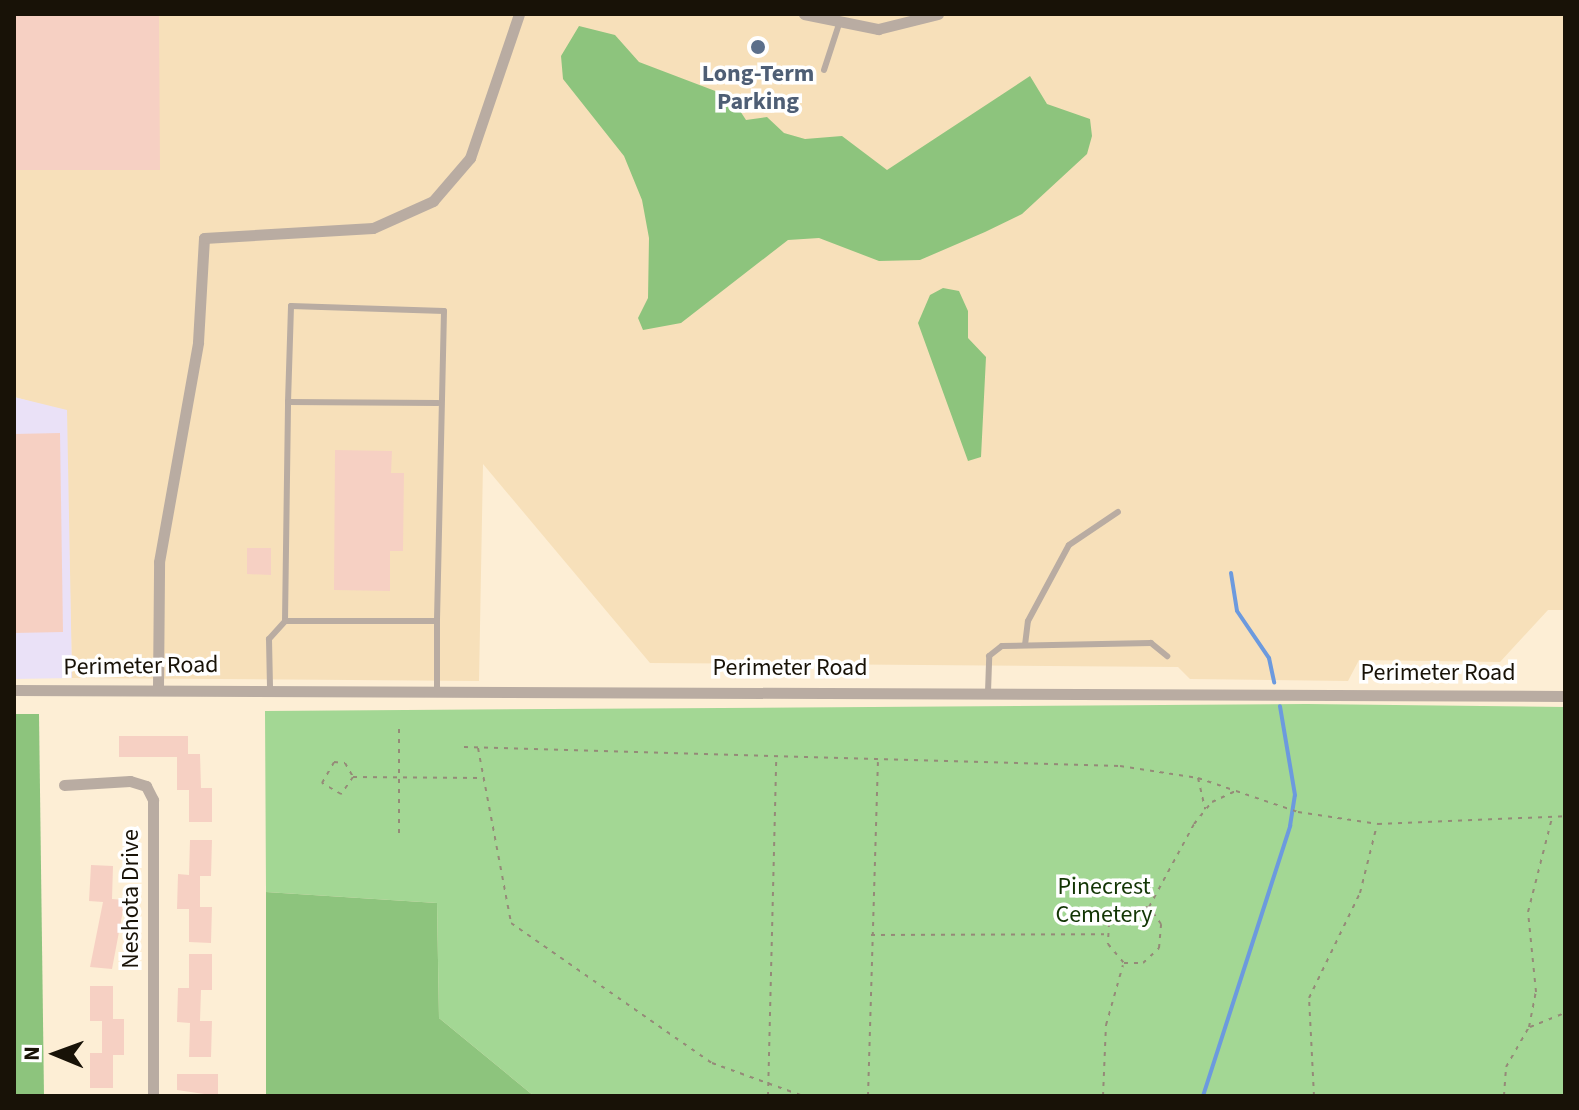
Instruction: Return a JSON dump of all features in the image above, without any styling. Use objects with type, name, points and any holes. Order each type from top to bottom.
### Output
[{"type":"street","points":[[158,688],[159,562],[198,342],[204,238],[373,228],[433,201],[470,158],[519,14]]},
{"type":"street","points":[[804,14],[844,26],[890,29],[938,14]]},
{"type":"street","name":"Perimeter Road","points":[[14,690],[437,687],[1565,696]]},
{"type":"street","name":"Neshota Drive","points":[[64,785],[130,781],[146,786],[153,800],[153,1096]]},
{"type":"lane","points":[[824,70],[844,26],[853,14]]},
{"type":"lane","points":[[270,687],[269,639],[285,621],[291,306],[444,311],[438,403],[437,687]]},
{"type":"lane","points":[[288,402],[438,403]]},
{"type":"lane","points":[[1025,645],[1028,621],[1069,545],[1118,512]]},
{"type":"lane","points":[[285,621],[437,621]]},
{"type":"lane","points":[[988,692],[994,649],[1025,645],[1151,643],[1167,656]]},
{"type":"path","points":[[399,725],[399,833]]},
{"type":"path","points":[[464,747],[878,762],[1120,766],[1198,778],[1298,812],[1378,824],[1565,816]]},
{"type":"path","points":[[478,748],[511,923],[712,1063],[770,1081],[803,1096]]},
{"type":"path","points":[[768,1096],[776,759]]},
{"type":"path","points":[[334,762],[345,763],[353,777],[341,794],[322,783],[334,762]]},
{"type":"path","points":[[868,1096],[868,935],[878,762]]},
{"type":"path","points":[[353,777],[483,778]]},
{"type":"path","points":[[1198,778],[1204,811]]},
{"type":"path","points":[[1149,907],[1204,811],[1236,791]]},
{"type":"path","points":[[1504,1096],[1506,1067],[1529,1027],[1536,992],[1528,912],[1552,817]]},
{"type":"path","points":[[1314,1096],[1309,998],[1360,893],[1378,824]]},
{"type":"path","points":[[1105,934],[1119,912],[1149,907]]},
{"type":"path","points":[[1124,963],[1143,963],[1159,948],[1161,924],[1149,907]]},
{"type":"path","points":[[868,935],[1105,934]]},
{"type":"path","points":[[1103,1096],[1106,1025],[1124,963],[1105,934]]},
{"type":"path","points":[[1529,1027],[1565,1013]]},
{"type":"shaded area","points":[[14,14],[1565,14],[1565,610],[1548,610],[1500,662],[1359,660],[1348,681],[1190,679],[1178,667],[650,663],[483,464],[479,681],[72,678],[66,411],[14,397]]},
{"type":"shaded area","points":[[14,397],[67,410],[72,678],[14,679]]},
{"type":"green space","points":[[579,26],[615,35],[639,62],[731,97],[746,120],[767,117],[784,133],[805,139],[842,136],[887,170],[1030,76],[1047,104],[1090,119],[1092,136],[1087,154],[1022,214],[985,232],[920,260],[879,261],[819,238],[788,240],[681,323],[643,330],[638,318],[648,298],[649,238],[642,200],[624,156],[563,79],[561,56]]},
{"type":"green space","points":[[943,288],[959,291],[968,311],[968,338],[986,357],[981,457],[968,461],[918,323],[930,295]]},
{"type":"green space","name":"Pinecrest Cemetery","points":[[1307,704],[1565,707],[1565,1096],[534,1096],[439,1018],[437,903],[266,892],[265,711]]},
{"type":"green space","points":[[14,714],[39,714],[44,1096],[14,1096]]},
{"type":"green space","points":[[266,892],[437,903],[439,1018],[534,1096],[266,1096]]},
{"type":"building","points":[[14,14],[159,14],[160,170],[14,170]]},
{"type":"building","points":[[60,433],[63,632],[14,633],[14,434]]},
{"type":"building","points":[[335,450],[392,451],[391,473],[404,473],[403,551],[390,551],[390,591],[334,590]]},
{"type":"building","points":[[247,548],[271,548],[271,575],[247,574]]},
{"type":"building","points":[[119,736],[188,736],[188,754],[200,754],[201,788],[212,788],[212,822],[189,822],[189,790],[177,790],[177,757],[119,757]]},
{"type":"building","points":[[190,840],[212,840],[211,876],[200,876],[200,907],[212,907],[211,943],[189,942],[189,909],[177,909],[178,874],[189,875]]},
{"type":"building","points":[[91,865],[113,866],[112,899],[125,900],[112,969],[90,967],[103,902],[89,901]]},
{"type":"building","points":[[189,954],[212,954],[212,990],[201,990],[200,1021],[212,1021],[211,1057],[189,1057],[190,1023],[177,1022],[178,988],[189,988]]},
{"type":"building","points":[[90,986],[113,986],[113,1019],[124,1019],[124,1055],[113,1055],[113,1088],[90,1088],[90,1053],[102,1053],[102,1021],[90,1021]]},
{"type":"building","points":[[177,1074],[218,1074],[218,1096],[177,1090]]},
{"type":"waterway","points":[[1231,573],[1237,611],[1269,658],[1274,682]]},
{"type":"waterway","points":[[1203,1096],[1290,826],[1295,795],[1280,706]]},
{"type":"place","name":"Long-Term Parking","points":[[758,47]]}]
